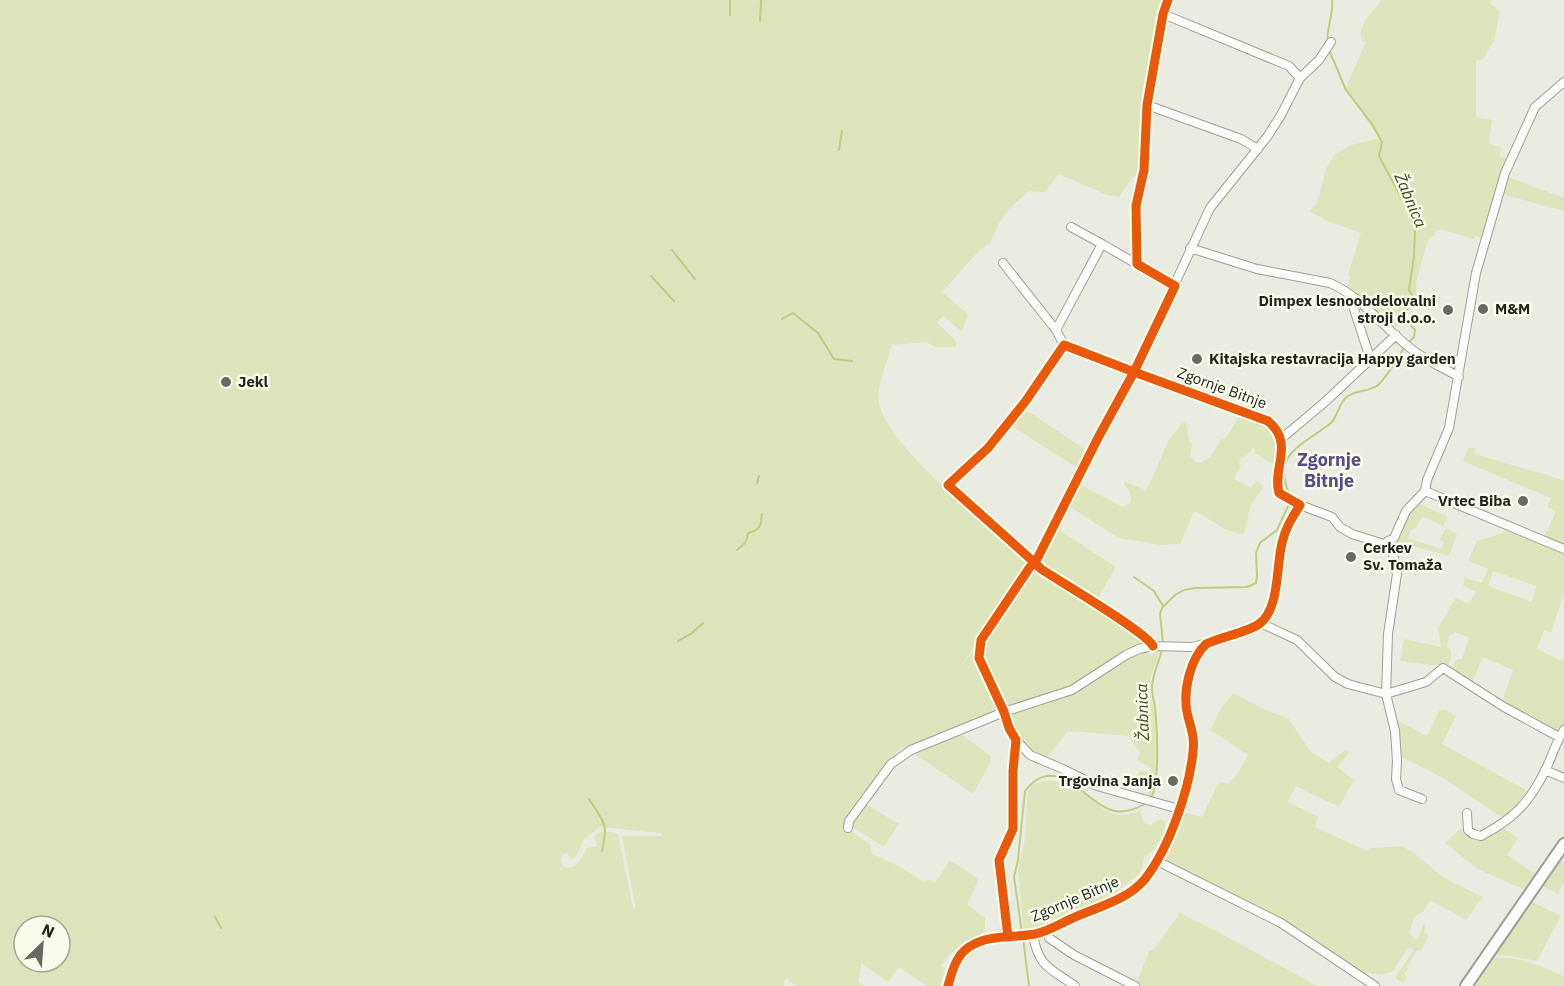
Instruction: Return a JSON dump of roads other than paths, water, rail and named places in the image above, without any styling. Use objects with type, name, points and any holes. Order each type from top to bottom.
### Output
[{"type":"main road","points":[[1466,986],[1564,844]]},
{"type":"street","points":[[1137,264],[1136,206],[1144,170],[1147,105],[1163,14],[1168,0]]},
{"type":"street","points":[[1163,14],[1289,66],[1300,78]]},
{"type":"street","points":[[1179,809],[1097,786],[1030,755],[1021,747],[1009,728],[980,658],[981,640],[1035,563],[1098,436],[1134,372],[1210,208],[1258,149],[1281,115],[1300,78],[1326,51],[1331,42]]},
{"type":"street","points":[[1396,335],[1326,401],[1281,439],[1279,493],[1297,504],[1332,517],[1340,527],[1352,534],[1378,543],[1388,542],[1394,538],[1409,507],[1425,491],[1449,429],[1476,273],[1504,173],[1535,107],[1564,82]]},
{"type":"street","points":[[1147,105],[1242,139],[1258,149]]},
{"type":"street","points":[[1071,227],[1175,286]]},
{"type":"street","points":[[1056,330],[1102,244]]},
{"type":"street","points":[[1190,248],[1257,269],[1330,283],[1348,293],[1407,345],[1459,376]]},
{"type":"street","points":[[1004,262],[1056,330],[1064,345],[1025,402],[988,448],[948,485],[1041,569],[1132,627],[1156,647]]},
{"type":"street","points":[[1348,293],[1370,358]]},
{"type":"street","name":"Zgornje Bitnje","points":[[1064,345],[1261,417],[1273,425],[1281,439]]},
{"type":"street","points":[[1425,491],[1564,549]]},
{"type":"street","points":[[1259,624],[1270,608],[1276,588],[1282,544],[1297,504]]},
{"type":"street","points":[[1388,542],[1394,558],[1396,574],[1388,634],[1386,694],[1395,731],[1396,779],[1399,790],[1422,800]]},
{"type":"street","points":[[848,828],[849,821],[891,764],[900,756],[1004,712],[1072,690],[1125,655],[1156,647],[1192,647],[1206,644],[1259,624],[1297,640],[1335,677],[1348,684],[1386,694],[1426,682],[1443,668],[1495,702],[1562,734],[1524,807],[1515,815],[1481,836],[1468,830],[1467,813]]},
{"type":"street","name":"Zgornje Bitnje","points":[[948,986],[955,964],[964,950],[984,940],[1047,930],[1124,897],[1143,881],[1157,861],[1187,786],[1194,750],[1194,733],[1186,709],[1187,690],[1198,654],[1206,644]]},
{"type":"street","points":[[1012,936],[999,860],[1013,829],[1013,771],[1016,740]]},
{"type":"street","points":[[1545,770],[1564,778]]},
{"type":"street","points":[[1157,861],[1281,923],[1375,986]]},
{"type":"street","name":"Zgornje Bitnje","points":[[1047,930],[1049,938],[1074,955],[1135,986]]},
{"type":"street","points":[[1031,934],[1044,965],[1075,986]]},
{"type":"waterway","points":[[730,0],[730,15]]},
{"type":"waterway","points":[[760,21],[761,0]]},
{"type":"waterway","points":[[1328,44],[1332,0]]},
{"type":"waterway","name":"Žabnica","points":[[1329,50],[1346,90],[1372,124],[1382,142],[1379,156],[1409,212],[1415,231],[1409,290],[1413,296],[1405,318],[1415,330],[1414,337],[1408,343]]},
{"type":"waterway","points":[[839,150],[842,131]]},
{"type":"waterway","points":[[672,250],[695,279]]},
{"type":"waterway","points":[[651,276],[674,301]]},
{"type":"waterway","points":[[782,319],[793,313],[818,333],[834,359],[852,361]]},
{"type":"waterway","name":"Žabnica","points":[[1290,496],[1284,473],[1288,457],[1301,444],[1331,423],[1342,402],[1348,396],[1378,385],[1404,348]]},
{"type":"waterway","points":[[757,483],[759,476]]},
{"type":"waterway","name":"Žabnica","points":[[1163,643],[1160,614],[1162,608],[1175,595],[1195,588],[1247,587],[1256,583],[1256,553],[1260,543],[1277,530],[1290,502]]},
{"type":"waterway","points":[[737,550],[746,542],[748,533],[759,527],[762,514]]},
{"type":"waterway","points":[[1134,577],[1154,591],[1163,606]]},
{"type":"waterway","points":[[678,641],[703,623]]},
{"type":"waterway","name":"Žabnica","points":[[1151,798],[1156,781],[1157,754],[1152,684],[1162,649]]},
{"type":"waterway","name":"Žabnica","points":[[1022,933],[1014,877],[1018,860],[1025,791],[1037,780],[1049,776],[1072,783],[1104,807],[1115,811],[1128,811],[1147,803]]},
{"type":"waterway","points":[[589,799],[604,824],[602,851]]},
{"type":"waterway","points":[[215,917],[221,928]]},
{"type":"waterway","name":"Žabnica","points":[[1023,938],[1029,986]]},
{"type":"place","name":"M&M","points":[[1483,309]]},
{"type":"place","name":"Dimpex lesnoobdelovalni stroji d.o.o.","points":[[1448,310]]},
{"type":"place","name":"Kitajska restavracija Happy garden","points":[[1197,359]]},
{"type":"place","name":"Jekl","points":[[226,382]]},
{"type":"place","name":"Vrtec Biba","points":[[1523,501]]},
{"type":"place","name":"Cerkev Sv. Tomaža","points":[[1351,557]]},
{"type":"place","name":"Trgovina Janja","points":[[1173,781]]},
{"type":"district","name":"Zgornje Bitnje","points":[[1329,470]]}]
